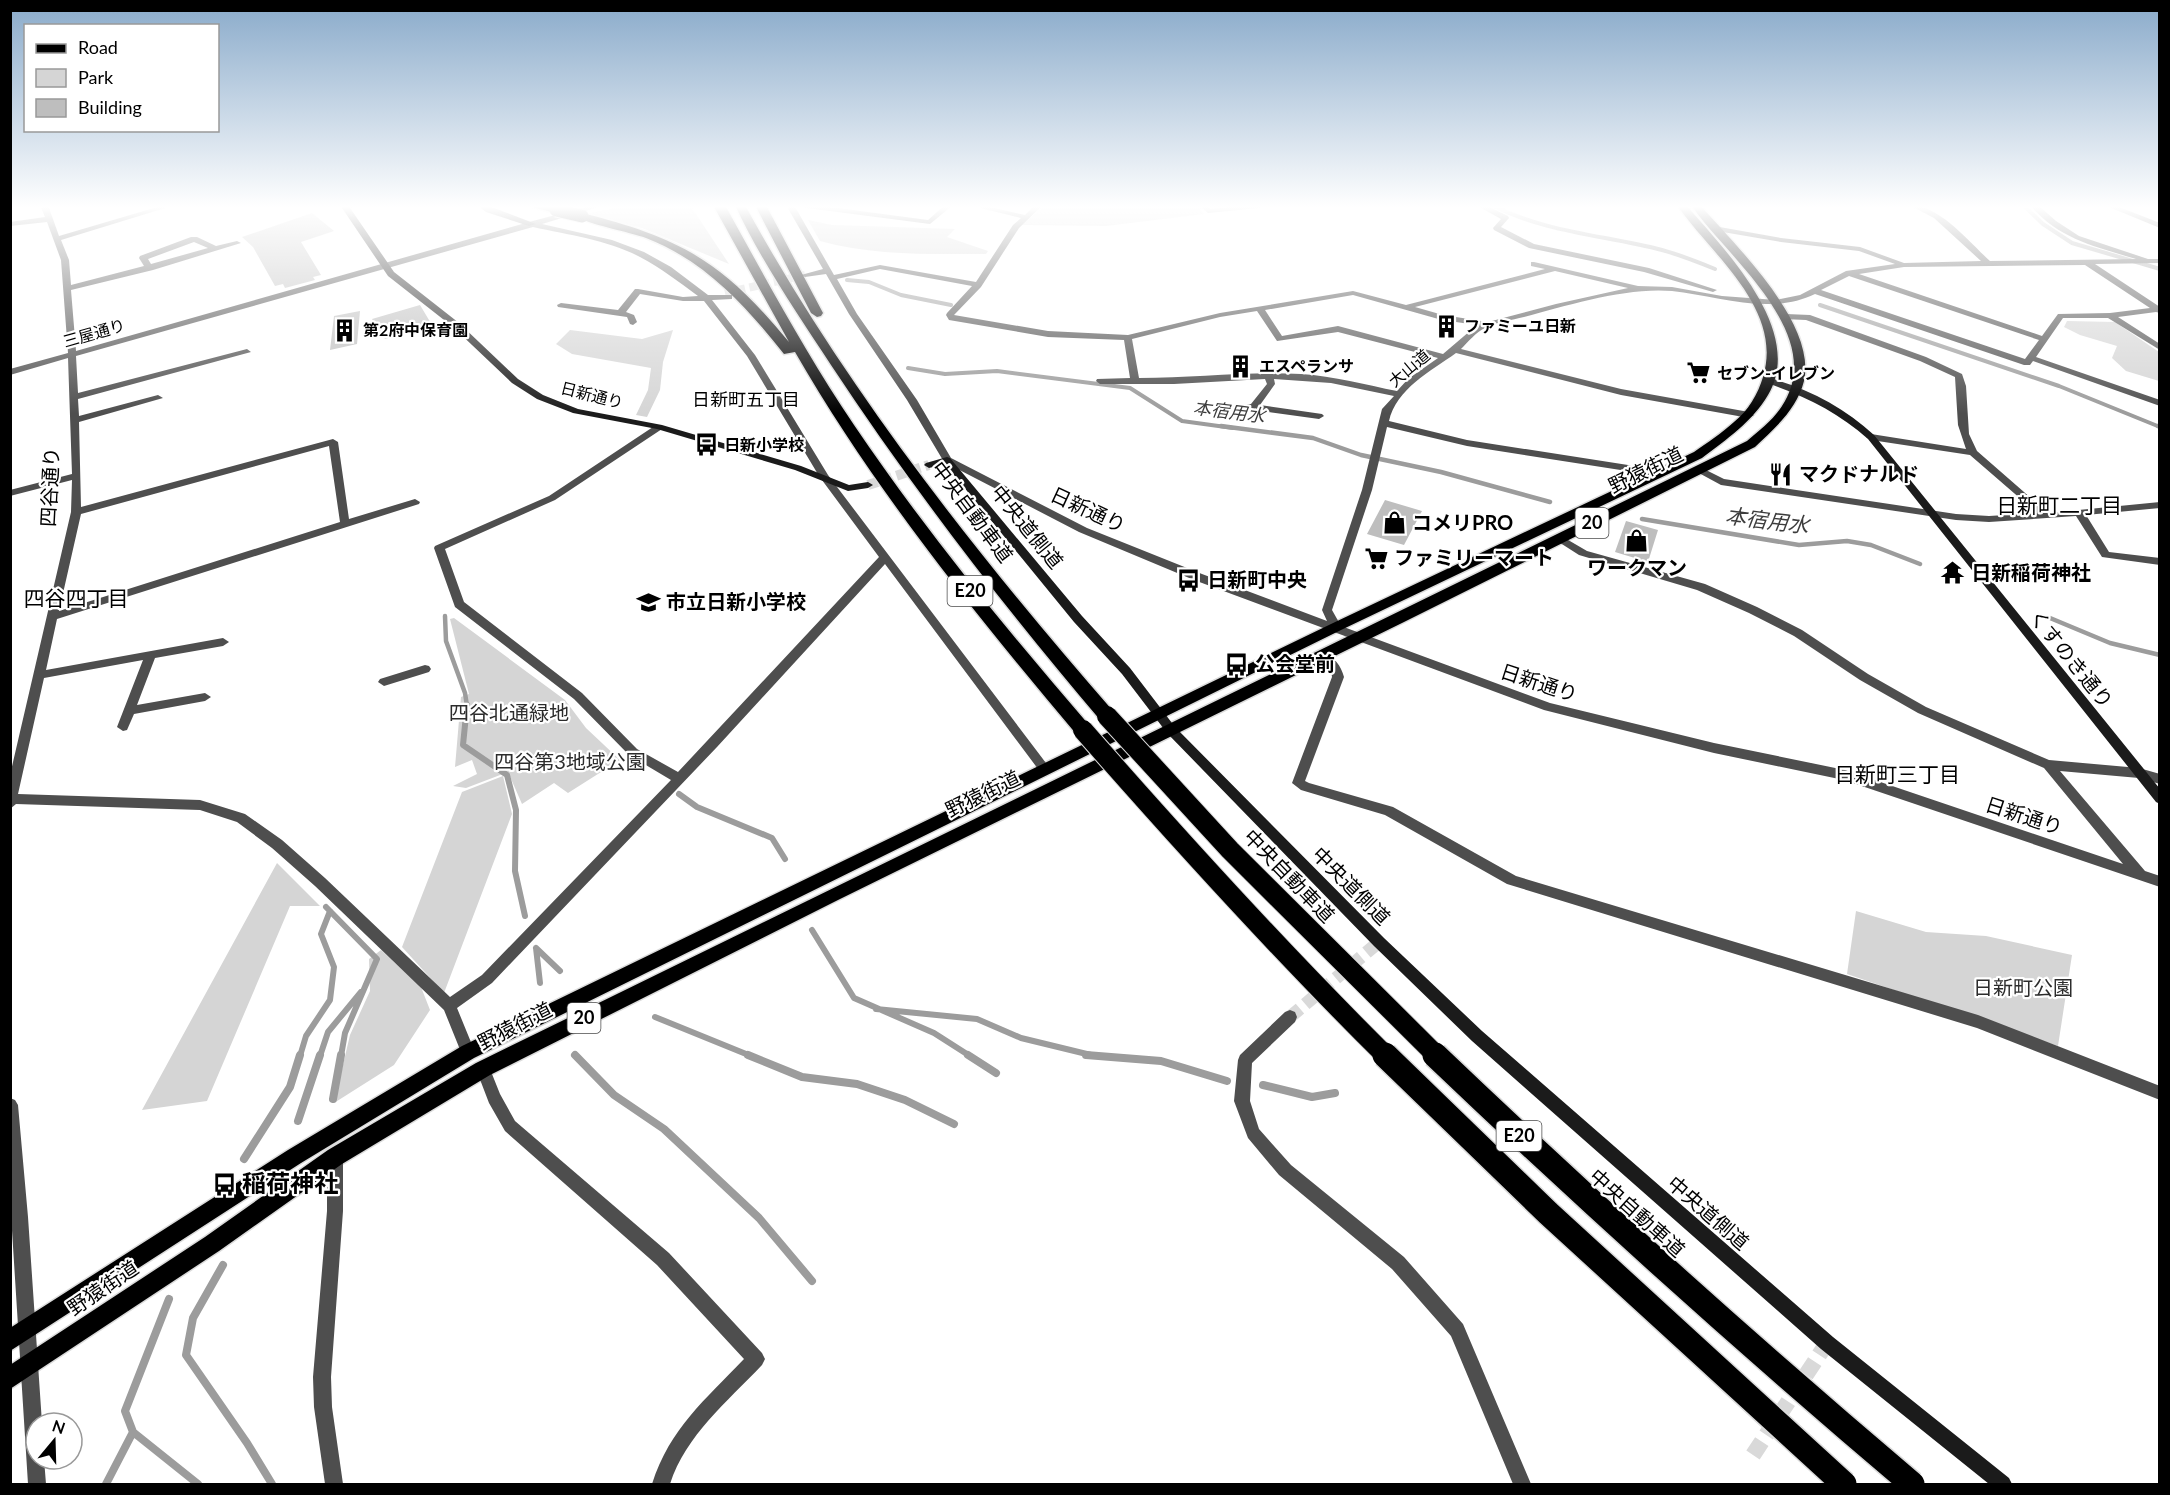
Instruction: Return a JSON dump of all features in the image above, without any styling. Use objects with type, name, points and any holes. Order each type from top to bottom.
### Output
[{"type":"highway","points":[[720,275],[749,302],[864,447]]},
{"type":"highway","name":"E20","points":[[757,275],[818,381],[909,512],[1018,653],[1083,730],[1240,905],[1500,1168],[1660,1319],[1844,1485]]},
{"type":"highway","name":"中央自動車道","points":[[780,275],[934,504],[1042,641],[1148,763],[1266,888],[1534,1150],[1684,1287],[1912,1485]]},
{"type":"highway","points":[[796,275],[892,444]]},
{"type":"main road","name":"野猿街道","points":[[18,1336],[234,1194],[360,1115],[468,1052],[1336,627],[1717,444],[1749,416],[1764,394],[1773,369],[1772,346],[1758,301],[1737,275]]},
{"type":"main road","name":"野猿街道","points":[[10,1378],[212,1244],[335,1157],[483,1069],[1751,444],[1767,432],[1786,410],[1800,369],[1799,348],[1786,317],[1753,275]]},
{"type":"street","name":"四谷通り","points":[[11,801],[76,512],[75,420],[66,275]]},
{"type":"street","points":[[67,289],[123,275]]},
{"type":"street","name":"三屋通り","points":[[10,372],[357,275]]},
{"type":"street","name":"日新通り","points":[[392,275],[456,325],[526,390],[564,407],[659,427],[824,476],[848,488],[868,485]]},
{"type":"street","points":[[677,275],[707,299],[751,355],[824,476],[1045,770]]},
{"type":"street","points":[[805,276],[820,275]]},
{"type":"street","name":"中央道側道","points":[[830,275],[853,314],[912,400],[947,460],[1078,619],[1126,671],[1171,730],[1379,942],[1477,1036],[1827,1343],[2004,1485]]},
{"type":"street","points":[[922,275],[978,285]]},
{"type":"street","points":[[985,275],[950,315],[952,318],[1039,333],[1128,338],[1220,315],[1353,293],[1404,307],[1487,324]]},
{"type":"street","points":[[1404,307],[1499,282],[1537,275]]},
{"type":"street","points":[[1585,275],[1639,288]]},
{"type":"street","points":[[1662,275],[1740,298]]},
{"type":"street","name":"大山道","points":[[1336,627],[1327,610],[1367,490],[1387,409],[1412,381],[1455,350],[1481,326],[1556,306],[1639,288],[1672,289],[1758,301],[1791,301],[1845,275]]},
{"type":"street","points":[[1854,275],[2043,339]]},
{"type":"street","points":[[2106,275],[2159,310]]},
{"type":"street","points":[[620,313],[638,291],[682,299],[707,299],[727,295]]},
{"type":"street","points":[[1815,291],[2027,363],[2061,316],[2110,315],[2159,310]]},
{"type":"street","points":[[561,305],[630,315],[633,322]]},
{"type":"street","points":[[1259,308],[1280,339],[1338,329],[1444,357]]},
{"type":"street","points":[[2110,315],[2160,348]]},
{"type":"street","points":[[1786,317],[1807,317],[1923,359],[1959,376],[1963,390],[1961,424],[1964,439],[1973,453],[2046,516]]},
{"type":"street","points":[[1128,338],[1135,381]]},
{"type":"street","points":[[1455,350],[1621,392],[1749,416]]},
{"type":"street","points":[[74,397],[247,352]]},
{"type":"street","points":[[2031,358],[2160,403]]},
{"type":"street","points":[[1254,407],[1271,384],[1269,376]]},
{"type":"street","points":[[1100,381],[1269,376],[1331,380],[1398,394]]},
{"type":"street","name":"くすのき通り","points":[[1770,381],[1795,389],[1850,418],[1871,437],[2160,799]]},
{"type":"street","points":[[75,420],[158,398]]},
{"type":"street","points":[[1218,408],[1254,407],[1319,416]]},
{"type":"street","points":[[1384,423],[1467,443],[1628,468],[1653,476]]},
{"type":"street","points":[[659,427],[552,498],[439,548],[459,604],[578,696],[633,752],[678,778]]},
{"type":"street","points":[[1871,437],[1973,453]]},
{"type":"street","points":[[76,512],[333,442],[345,525]]},
{"type":"street","points":[[929,465],[947,460]]},
{"type":"street","name":"日新通り","points":[[947,460],[1083,530],[1198,577],[1548,706],[1714,748],[1845,775],[2160,882]]},
{"type":"street","points":[[1701,470],[1721,482],[1933,514],[1989,519],[2080,514],[2160,505]]},
{"type":"street","points":[[10,492],[76,476]]},
{"type":"street","points":[[52,617],[415,502]]},
{"type":"street","points":[[2080,514],[2106,555],[2160,562]]},
{"type":"street","points":[[1560,539],[1583,553],[1701,587],[1753,610],[1798,633],[1864,677],[1922,710],[2048,765],[2139,773],[2160,779]]},
{"type":"street","points":[[449,1006],[487,979],[713,744],[884,558]]},
{"type":"street","points":[[39,675],[223,642]]},
{"type":"street","points":[[123,727],[151,655]]},
{"type":"street","points":[[1323,656],[1336,669],[1338,677],[1298,783],[1305,788],[1389,811],[1512,880],[1978,1022],[2160,1093]]},
{"type":"street","points":[[384,682],[425,669]]},
{"type":"street","points":[[129,711],[205,697]]},
{"type":"street","points":[[2048,765],[2142,877]]},
{"type":"street","points":[[11,801],[200,805],[241,818],[306,868],[449,1006],[468,1052]]},
{"type":"street","points":[[1290,1017],[1245,1060],[1242,1101],[1253,1133],[1285,1170],[1398,1263],[1457,1330],[1522,1485]]},
{"type":"street","points":[[483,1069],[494,1098],[510,1126],[663,1259],[756,1359],[680,1440],[665,1469],[662,1485]]},
{"type":"street","points":[[10,1105],[20,1217],[18,1336],[30,1365],[37,1485]]},
{"type":"street","points":[[334,1485],[323,1407],[322,1377],[335,1211],[335,1157]]},
{"type":"green space","points":[[2067,321],[2115,322],[2159,352],[2159,381],[2126,371],[2112,358],[2117,346],[2080,335],[2064,327]]},
{"type":"green space","points":[[570,330],[642,339],[673,330],[663,362],[660,390],[647,417],[636,415],[648,390],[651,368],[572,354],[556,344]]},
{"type":"green space","name":"四谷北通緑地","points":[[454,618],[565,700],[586,728],[620,760],[568,793],[554,783],[522,804],[508,772],[466,788],[453,786],[477,774],[472,760],[455,767],[461,697],[469,694],[450,619]]},
{"type":"green space","points":[[503,776],[512,814],[444,993],[402,947],[462,792]]},
{"type":"green space","points":[[277,863],[320,906],[290,906],[207,1101],[142,1110]]},
{"type":"green space","name":"日新町公園","points":[[1856,911],[1926,932],[1986,936],[2072,955],[2058,1046],[1847,974]]},
{"type":"green space","points":[[381,950],[421,987],[430,1010],[394,1065],[334,1103],[350,1035],[370,991],[369,959]]},
{"type":"building","points":[[269,275],[321,275],[313,277],[315,280],[285,288],[283,284],[275,286]]},
{"type":"building","points":[[420,305],[432,325],[385,339],[372,319]]},
{"type":"building","name":"第2府中保育園","points":[[360,311],[357,344],[330,350],[334,316]]},
{"type":"building","name":"コメリPRO","points":[[1385,500],[1422,511],[1404,545],[1367,534]]},
{"type":"building","name":"ワークマン","points":[[1626,521],[1658,530],[1648,562],[1615,552]]},
{"type":"waterway","points":[[847,280],[869,282],[901,295],[951,305]]},
{"type":"waterway","points":[[1820,305],[2059,386],[2160,427],[2158,426]]},
{"type":"waterway","name":"本宿用水","points":[[908,368],[945,374],[997,371],[1130,388],[1182,421],[1233,428]]},
{"type":"waterway","name":"本宿用水","points":[[1221,426],[1313,438],[1361,455],[1441,472],[1550,502]]},
{"type":"waterway","name":"本宿用水","points":[[1642,519],[1799,545],[1847,541],[1871,545],[1920,564]]},
{"type":"waterway","points":[[445,616],[446,641],[465,693],[467,706]]},
{"type":"waterway","name":"本宿用水","points":[[2050,618],[2110,643],[2160,655]]},
{"type":"waterway","points":[[467,706],[463,745],[507,775],[516,810],[515,871],[525,916]]},
{"type":"waterway","points":[[679,794],[697,807],[772,838],[785,859]]},
{"type":"waterway","points":[[326,907],[330,911]]},
{"type":"waterway","points":[[300,1056],[306,1036],[330,1000],[334,967],[321,934],[330,911]]},
{"type":"waterway","points":[[330,911],[377,959],[345,1033],[341,1056]]},
{"type":"waterway","points":[[812,930],[854,998],[880,1009]]},
{"type":"waterway","points":[[540,983],[536,948],[560,971]]},
{"type":"waterway","points":[[320,1056],[328,1032],[361,992]]},
{"type":"waterway","points":[[876,1009],[880,1009]]},
{"type":"waterway","points":[[880,1009],[977,1019],[1021,1038],[1093,1056]]},
{"type":"waterway","points":[[880,1009],[934,1033],[970,1056]]},
{"type":"waterway","points":[[655,1017],[751,1056]]},
{"type":"waterway","points":[[244,1159],[290,1087],[300,1055]]},
{"type":"waterway","points":[[298,1121],[320,1055]]},
{"type":"waterway","points":[[333,1099],[341,1055]]},
{"type":"waterway","points":[[575,1055],[614,1095],[664,1129],[759,1218],[812,1281]]},
{"type":"waterway","points":[[748,1055],[802,1077],[857,1084],[905,1100],[954,1124]]},
{"type":"waterway","points":[[968,1055],[996,1073]]},
{"type":"waterway","points":[[1086,1055],[1093,1056]]},
{"type":"waterway","points":[[1093,1056],[1161,1061],[1227,1081]]},
{"type":"waterway","points":[[1263,1085],[1312,1097],[1335,1093]]},
{"type":"waterway","points":[[223,1265],[193,1318],[186,1355],[247,1443],[272,1484]]},
{"type":"waterway","points":[[133,1432],[125,1411],[169,1299]]},
{"type":"waterway","points":[[106,1484],[133,1432]]},
{"type":"waterway","points":[[133,1432],[198,1484]]},
{"type":"tunnel","points":[[725,293],[805,275]]},
{"type":"tunnel","points":[[868,485],[929,465]]},
{"type":"tunnel","points":[[1290,1017],[1379,942]]},
{"type":"tunnel","points":[[1753,1455],[1827,1343]]},
{"type":"place","name":"ファミーユ日新","points":[[1446,326]]},
{"type":"place","name":"第2府中保育園","points":[[345,330]]},
{"type":"place","name":"エスペランサ","points":[[1241,366]]},
{"type":"place","name":"セブン-イレブン","points":[[1699,373]]},
{"type":"place","name":"日新小学校","points":[[706,445]]},
{"type":"place","name":"マクドナルド","points":[[1781,474]]},
{"type":"place","name":"コメリPRO","points":[[1394,523]]},
{"type":"place","name":"ワークマン","points":[[1637,541]]},
{"type":"place","name":"ファミリーマート","points":[[1376,558]]},
{"type":"place","name":"日新稲荷神社","points":[[1953,573]]},
{"type":"place","name":"日新町中央","points":[[1189,580]]},
{"type":"place","name":"市立日新小学校","points":[[648,602]]},
{"type":"place","name":"公会堂前","points":[[1237,664]]},
{"type":"place","name":"稲荷神社","points":[[224,1184]]},
{"type":"district","name":"日新町五丁目","points":[[746,400]]},
{"type":"district","name":"日新町二丁目","points":[[2059,506]]},
{"type":"district","name":"四谷四丁目","points":[[76,599]]},
{"type":"district","name":"日新町三丁目","points":[[1897,775]]},
{"type":"park label","name":"四谷第3地域公園","points":[[570,762]]}]
